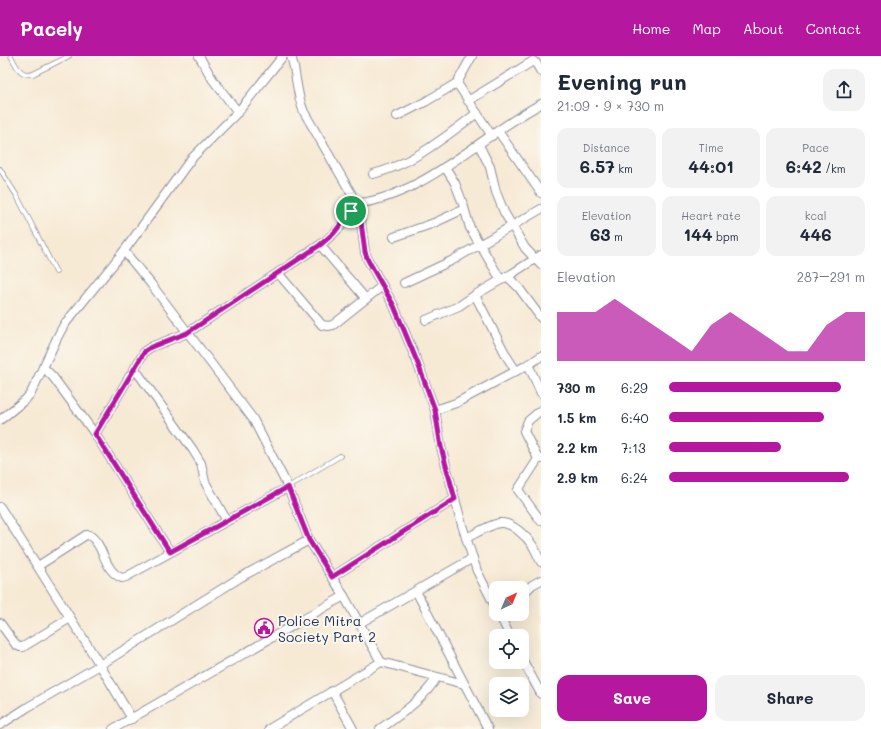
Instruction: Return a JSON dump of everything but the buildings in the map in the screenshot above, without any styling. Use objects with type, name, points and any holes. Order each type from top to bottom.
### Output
[{"type":"street","points":[[198,56],[213,80],[238,112]]},
{"type":"street","points":[[0,420],[26,399],[31,393],[64,325],[124,251],[191,159],[238,112],[283,56]]},
{"type":"street","points":[[291,56],[299,100],[304,112],[351,193],[352,208],[361,222],[365,252],[368,260],[399,317],[435,410],[441,447],[466,538],[477,571],[489,594]]},
{"type":"street","points":[[397,116],[425,102],[457,83],[472,56]]},
{"type":"street","points":[[468,100],[533,61],[536,63],[541,72]]},
{"type":"street","points":[[457,83],[477,113],[495,133],[541,193]]},
{"type":"street","points":[[95,434],[135,370],[142,355],[151,347],[187,333],[320,245],[334,233],[352,208],[378,200],[413,186],[479,145],[523,114],[540,107]]},
{"type":"street","points":[[373,174],[386,171],[414,157],[442,139],[477,113]]},
{"type":"street","points":[[426,320],[459,306],[504,278],[539,260],[525,248],[511,226],[496,192],[490,167],[479,145]]},
{"type":"street","points":[[445,167],[454,183],[470,228],[479,245],[504,278],[519,288],[541,318]]},
{"type":"street","points":[[394,237],[434,223],[464,209]]},
{"type":"street","points":[[404,283],[453,260],[541,209]]},
{"type":"street","points":[[320,245],[366,299]]},
{"type":"street","points":[[124,251],[142,272],[253,419],[288,487],[309,540],[360,623],[381,662]]},
{"type":"street","points":[[278,272],[322,325],[328,326],[333,325],[382,286]]},
{"type":"street","points":[[475,295],[516,371]]},
{"type":"street","points":[[435,410],[456,403],[541,356]]},
{"type":"street","points":[[528,364],[541,393]]},
{"type":"street","points":[[43,367],[53,377],[95,434],[170,552]]},
{"type":"street","points":[[135,370],[193,450],[201,464],[207,486],[226,521]]},
{"type":"street","points":[[541,410],[528,421],[524,431],[540,459],[518,490],[541,521]]},
{"type":"street","points":[[38,566],[86,535],[89,535],[96,541],[112,572],[122,578],[126,577],[288,487]]},
{"type":"street","points":[[332,577],[455,499]]},
{"type":"street","points":[[0,507],[132,718]]},
{"type":"street","points":[[466,538],[494,525],[501,523],[508,524],[528,540],[533,546],[541,562]]},
{"type":"street","points":[[0,726],[28,707],[100,665],[241,577],[309,540]]},
{"type":"street","points":[[360,623],[473,558]]},
{"type":"street","points":[[529,588],[541,580]]},
{"type":"street","points":[[416,591],[464,684],[484,728]]},
{"type":"street","points":[[114,729],[344,596]]},
{"type":"street","points":[[0,623],[16,645],[23,647],[70,618]]},
{"type":"street","points":[[270,729],[381,662],[464,684]]},
{"type":"street","points":[[529,669],[539,684],[541,694]]},
{"type":"street","points":[[380,729],[408,709],[431,687],[438,677]]},
{"type":"street","points":[[332,691],[353,729]]},
{"type":"lane","points":[[11,56],[19,70],[23,74],[27,75],[69,56]]},
{"type":"lane","points":[[0,169],[17,196],[56,272]]},
{"type":"lane","points":[[288,487],[340,456]]},
{"type":"place","name":"Police Mitra Society Part 2","points":[[264,628]]},
{"type":"route","points":[[351,211],[359,218],[361,222],[365,252],[368,260],[394,306],[435,410],[441,447],[455,499],[332,577],[309,540],[288,487],[170,552],[95,434],[135,370],[145,351],[151,347],[187,333],[204,323],[320,245],[334,233],[351,211]]}]
